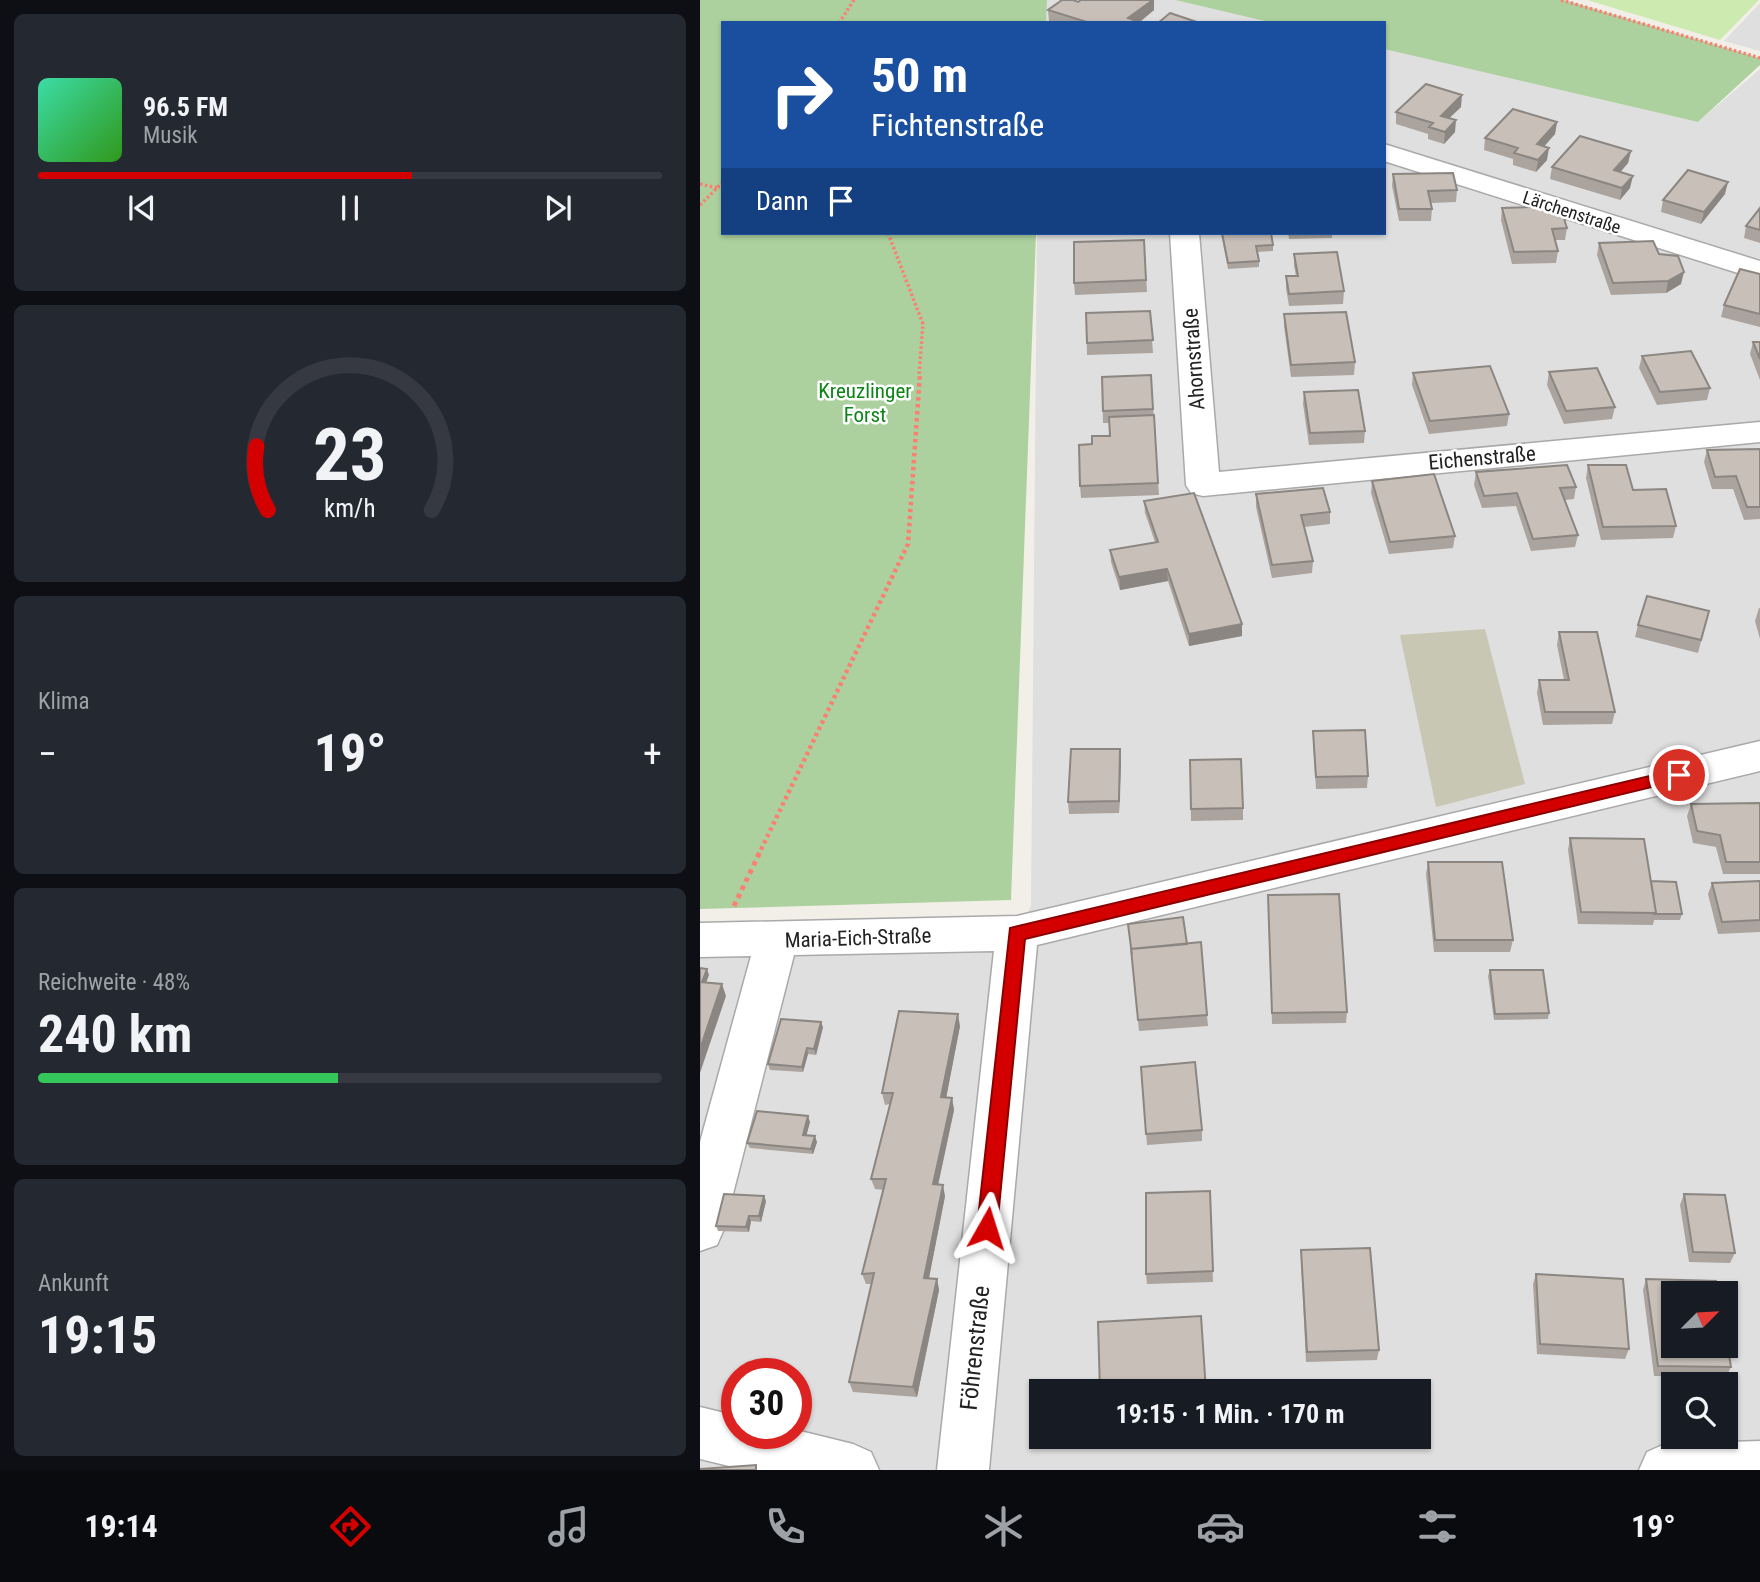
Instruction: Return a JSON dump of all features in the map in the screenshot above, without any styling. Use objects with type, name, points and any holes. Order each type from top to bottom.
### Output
[{"type":"street","name":"Lärchenstraße","points":[[1386,153],[1760,271]]},
{"type":"street","name":"Ahornstraße","points":[[1184,235],[1203,485]]},
{"type":"street","name":"Eichenstraße","points":[[1203,485],[1760,432]]},
{"type":"street","name":"Maria-Eich-Straße","points":[[708,941],[1017,933],[1760,755]]},
{"type":"street","name":"Föhrenstraße","points":[[963,1470],[1017,933]]},
{"type":"street","points":[[700,1229],[776,941]]},
{"type":"street","points":[[700,1433],[853,1470]]},
{"type":"street","points":[[1665,1470],[1760,1466]]},
{"type":"path","points":[[840,21],[854,0]]},
{"type":"path","points":[[1561,0],[1760,58]]},
{"type":"path","points":[[700,184],[718,188]]},
{"type":"path","points":[[700,205],[721,184]]},
{"type":"path","points":[[708,941],[908,544],[923,324],[889,235]]},
{"type":"shaded area","points":[[1047,0],[1175,0],[1264,21],[1046,21]]},
{"type":"shaded area","points":[[1760,3],[1760,51],[1724,41]]},
{"type":"shaded area","points":[[1386,49],[1698,122],[1760,69],[1760,1470],[700,1470],[700,926],[1016,933],[1031,906],[1037,235],[1386,235]]},
{"type":"shaded area","points":[[1485,629],[1525,784],[1436,807],[1400,635]]},
{"type":"green space","name":"Kreuzlinger Forst","points":[[700,0],[1047,0],[1046,21],[721,21],[721,235],[1036,235],[1011,900],[700,909]]},
{"type":"green space","points":[[1175,0],[1564,0],[1760,58],[1760,65],[1698,122],[1386,49],[1386,21],[1264,21]]},
{"type":"green space","points":[[1587,0],[1759,0],[1720,40]]},
{"type":"building","points":[[1062,0],[1153,0],[1128,18],[1136,21],[1084,21],[1048,10]]},
{"type":"building","points":[[1170,13],[1194,21],[1160,21]]},
{"type":"building","points":[[1426,84],[1462,95],[1441,116],[1456,120],[1445,132],[1429,127],[1433,123],[1396,112]]},
{"type":"building","points":[[1513,109],[1557,122],[1537,144],[1549,148],[1538,160],[1514,153],[1518,148],[1485,138]]},
{"type":"building","points":[[1580,136],[1631,151],[1614,170],[1633,176],[1622,188],[1552,167]]},
{"type":"building","points":[[1688,170],[1728,182],[1704,212],[1663,200]]},
{"type":"building","points":[[1453,173],[1457,190],[1428,191],[1432,209],[1399,209],[1393,174]]},
{"type":"building","points":[[1560,206],[1567,228],[1552,229],[1558,251],[1514,252],[1502,208]]},
{"type":"building","points":[[1760,208],[1760,230],[1746,226]]},
{"type":"building","points":[[1222,235],[1271,235],[1273,245],[1256,246],[1259,261],[1228,263]]},
{"type":"building","points":[[1144,240],[1146,280],[1074,283],[1074,242]]},
{"type":"building","points":[[1653,241],[1659,254],[1678,256],[1684,272],[1668,281],[1613,283],[1599,243]]},
{"type":"building","points":[[1337,252],[1344,291],[1289,294],[1286,276],[1298,276],[1294,254]]},
{"type":"building","points":[[1740,269],[1760,274],[1760,314],[1724,305]]},
{"type":"building","points":[[1150,311],[1153,340],[1087,343],[1086,313]]},
{"type":"building","points":[[1346,312],[1355,362],[1291,365],[1284,314]]},
{"type":"building","points":[[1753,342],[1760,342],[1760,359]]},
{"type":"building","points":[[1691,351],[1710,388],[1660,392],[1642,356]]},
{"type":"building","points":[[1490,366],[1509,414],[1430,421],[1413,373]]},
{"type":"building","points":[[1597,368],[1615,407],[1566,411],[1549,372]]},
{"type":"building","points":[[1151,375],[1153,409],[1103,411],[1102,377]]},
{"type":"building","points":[[1358,390],[1365,431],[1310,433],[1304,392]]},
{"type":"building","points":[[1154,415],[1158,483],[1080,486],[1079,445],[1092,444],[1092,436],[1110,436],[1109,417]]},
{"type":"building","points":[[1760,449],[1760,507],[1747,507],[1736,476],[1715,477],[1707,450]]},
{"type":"building","points":[[1567,465],[1576,487],[1560,488],[1578,535],[1533,539],[1517,493],[1484,496],[1476,472]]},
{"type":"building","points":[[1588,465],[1626,465],[1633,490],[1666,489],[1676,526],[1603,527]]},
{"type":"building","points":[[1434,474],[1455,536],[1390,542],[1372,481]]},
{"type":"building","points":[[1323,488],[1330,512],[1301,515],[1313,561],[1272,565],[1256,494]]},
{"type":"building","points":[[1194,493],[1242,624],[1189,634],[1167,569],[1119,577],[1110,550],[1158,542],[1144,501]]},
{"type":"building","points":[[1647,596],[1709,611],[1701,640],[1638,625]]},
{"type":"building","points":[[1559,632],[1597,632],[1615,712],[1545,712],[1539,680],[1569,680]]},
{"type":"building","points":[[1365,730],[1368,776],[1316,777],[1313,731]]},
{"type":"building","points":[[1071,749],[1120,749],[1119,801],[1068,802]]},
{"type":"building","points":[[1241,759],[1243,808],[1191,809],[1190,760]]},
{"type":"building","points":[[1760,803],[1760,862],[1726,862],[1720,835],[1697,831],[1691,804]]},
{"type":"building","points":[[1570,838],[1644,839],[1656,913],[1581,912]]},
{"type":"building","points":[[1428,862],[1502,862],[1513,940],[1435,940]]},
{"type":"building","points":[[1651,881],[1676,882],[1682,914],[1655,914]]},
{"type":"building","points":[[1760,881],[1760,920],[1722,922],[1712,883]]},
{"type":"building","points":[[1339,894],[1347,1012],[1272,1013],[1268,895]]},
{"type":"building","points":[[1183,917],[1187,944],[1131,949],[1128,924]]},
{"type":"building","points":[[1201,942],[1207,1015],[1138,1020],[1131,949]]},
{"type":"building","points":[[700,968],[707,969],[702,982],[700,982]]},
{"type":"building","points":[[1490,970],[1543,970],[1549,1013],[1495,1014]]},
{"type":"building","points":[[700,982],[722,984],[700,1049]]},
{"type":"building","points":[[899,1011],[958,1014],[941,1097],[952,1098],[933,1184],[943,1185],[924,1278],[937,1279],[913,1387],[849,1382],[874,1273],[862,1274],[886,1179],[871,1179],[893,1093],[882,1093]]},
{"type":"building","points":[[781,1019],[821,1022],[814,1049],[807,1048],[802,1067],[768,1064]]},
{"type":"building","points":[[1195,1062],[1202,1130],[1146,1134],[1141,1067]]},
{"type":"building","points":[[757,1111],[808,1116],[803,1135],[815,1136],[811,1149],[747,1143]]},
{"type":"building","points":[[1210,1191],[1213,1271],[1146,1274],[1146,1193]]},
{"type":"building","points":[[724,1194],[764,1196],[759,1216],[749,1216],[746,1227],[716,1226]]},
{"type":"building","points":[[1684,1194],[1725,1195],[1735,1253],[1693,1252]]},
{"type":"building","points":[[1370,1248],[1379,1350],[1307,1352],[1301,1250]]},
{"type":"building","points":[[1536,1274],[1623,1279],[1629,1349],[1540,1344]]},
{"type":"building","points":[[1646,1279],[1716,1281],[1661,1281],[1661,1358],[1729,1358],[1731,1367],[1658,1366]]},
{"type":"building","points":[[1201,1316],[1205,1379],[1100,1379],[1098,1322]]},
{"type":"building","points":[[756,1465],[756,1470],[700,1470],[700,1469]]},
{"type":"route","points":[[987,1228],[1017,933],[1679,775]]}]
